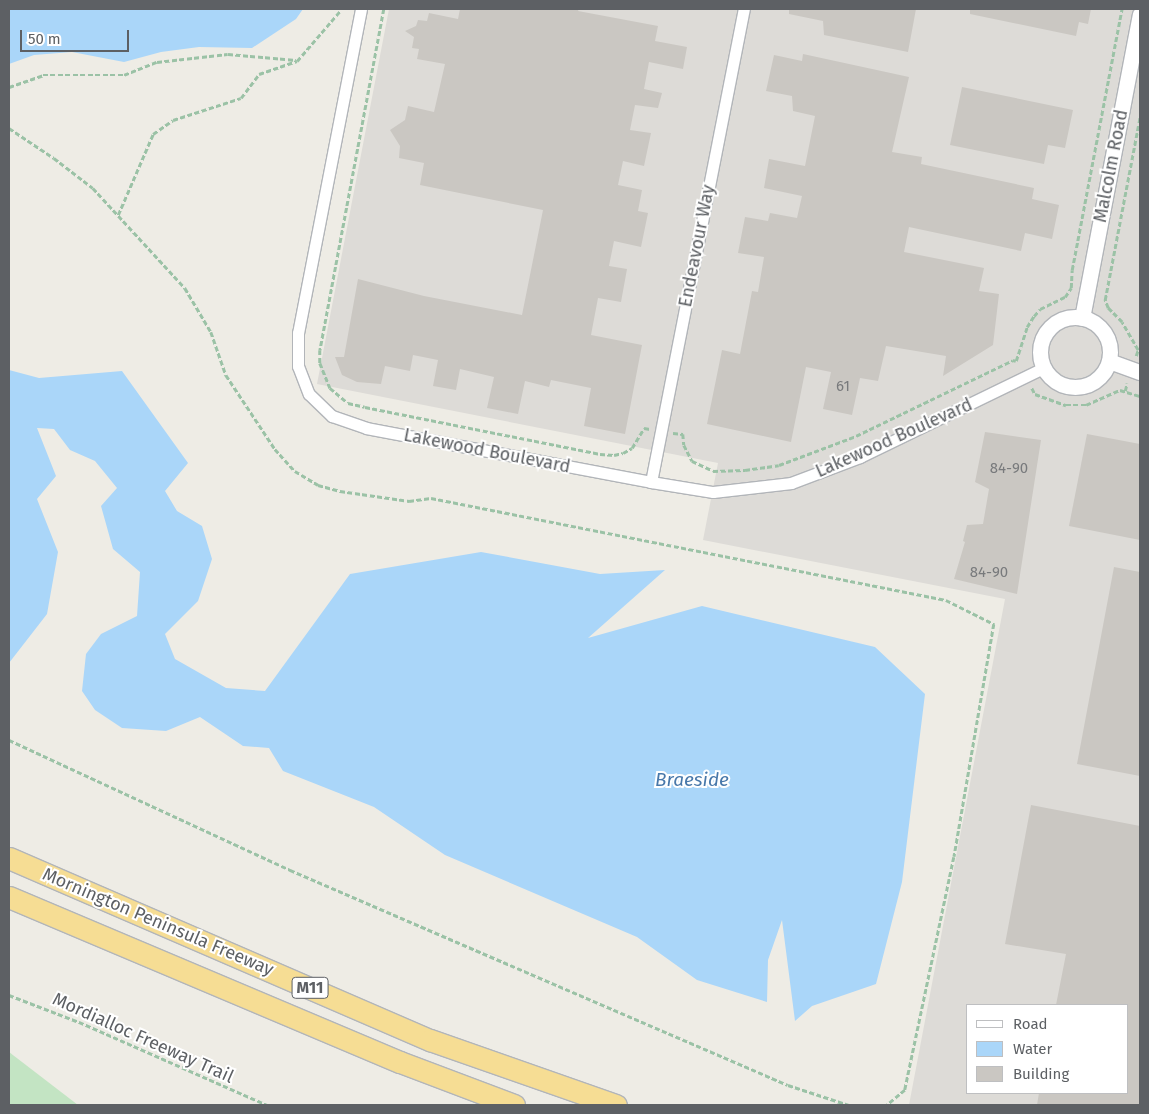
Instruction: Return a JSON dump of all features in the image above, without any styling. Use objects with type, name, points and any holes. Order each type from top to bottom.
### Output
[{"type":"highway","name":"Mornington Peninsula Freeway","points":[[9,858],[430,1040],[616,1105]]},
{"type":"highway","name":"Mornington Peninsula Freeway","points":[[9,897],[391,1058],[514,1105]]},
{"type":"street","name":"Lakewood Boulevard","points":[[361,9],[298,333],[298,366],[309,394],[332,416],[366,428],[713,492],[790,483],[860,457],[1043,368]]},
{"type":"street","name":"Endeavour Way","points":[[651,482],[744,9]]},
{"type":"street","name":"Malcolm Road","points":[[1082,318],[1140,15]]},
{"type":"street","points":[[1066,318],[1082,318],[1097,324],[1104,332],[1108,342],[1108,361],[1100,376],[1091,384],[1080,387],[1060,384],[1050,377],[1043,368],[1040,349],[1042,338],[1048,328],[1066,318]]},
{"type":"street","points":[[1108,361],[1136,371]]},
{"type":"path","points":[[384,9],[320,350],[320,363],[330,388],[348,403],[600,454],[614,455],[632,448],[644,428],[683,434],[684,446],[692,461],[713,471],[745,470],[779,465],[797,460],[856,436],[1013,360],[1035,394],[1066,405],[1086,405],[1098,402],[1114,391],[1125,391],[1140,396]]},
{"type":"path","points":[[1014,362],[1019,355],[1027,327],[1034,316],[1040,309],[1065,297],[1071,288],[1074,256],[1122,9]]},
{"type":"path","points":[[118,216],[152,134],[173,120],[241,98],[259,74],[297,60],[340,11]]},
{"type":"path","points":[[9,87],[43,75],[124,75],[157,62],[228,54],[297,60]]},
{"type":"path","points":[[1125,391],[1136,371],[1138,350],[1122,322],[1108,308],[1106,300],[1140,117]]},
{"type":"path","points":[[9,128],[54,158],[93,188],[184,288],[211,332],[226,375],[275,449],[295,471],[318,485],[340,491],[409,501],[431,498],[946,600],[994,624],[954,857],[905,1090],[887,1105]]},
{"type":"path","points":[[9,740],[290,870],[788,1085],[849,1105]]},
{"type":"path","name":"Mordialloc Freeway Trail","points":[[9,995],[79,1022],[267,1105]]},
{"type":"shaded area","points":[[389,9],[1140,9],[1140,1105],[909,1105],[1005,599],[703,540],[718,463],[317,384]]},
{"type":"green space","points":[[9,1052],[78,1105],[9,1105]]},
{"type":"water","points":[[9,9],[303,9],[296,19],[252,48],[199,47],[161,52],[124,62],[72,52],[34,55],[9,64]]},
{"type":"water","name":"Braeside","points":[[9,370],[39,378],[122,371],[188,463],[165,491],[177,511],[202,526],[212,559],[198,601],[165,634],[175,659],[226,688],[265,691],[350,574],[481,552],[600,574],[665,570],[588,638],[702,606],[875,647],[925,694],[902,882],[876,984],[812,1006],[795,1021],[782,920],[768,960],[767,1002],[697,980],[637,937],[445,855],[374,807],[283,771],[269,748],[243,746],[200,717],[166,731],[122,728],[95,710],[82,691],[86,654],[101,634],[137,616],[140,572],[113,549],[101,506],[117,488],[95,461],[70,450],[54,429],[37,428],[56,476],[37,499],[58,552],[47,614],[9,663]]},
{"type":"building","points":[[460,9],[579,9],[578,11],[658,26],[655,41],[687,47],[683,69],[649,62],[644,89],[662,93],[658,108],[635,105],[630,130],[651,133],[644,166],[623,161],[618,185],[642,190],[638,211],[648,213],[641,247],[614,241],[609,266],[627,269],[621,302],[598,298],[591,335],[642,345],[625,434],[584,426],[591,388],[551,380],[549,387],[525,381],[518,414],[487,408],[494,377],[460,369],[456,390],[433,386],[438,360],[413,355],[410,371],[385,366],[381,384],[357,382],[342,375],[335,357],[344,357],[358,279],[424,296],[522,315],[543,210],[420,185],[424,163],[399,158],[400,146],[390,130],[405,120],[408,106],[434,112],[445,64],[417,59],[419,49],[412,48],[414,37],[405,31],[416,26],[418,20],[427,21],[429,13],[458,19]]},
{"type":"building","points":[[789,9],[916,9],[908,52],[824,35],[823,21],[789,14]]},
{"type":"building","points":[[970,9],[1091,9],[1088,24],[1079,22],[1076,36],[970,14]]},
{"type":"building","points":[[803,54],[909,77],[892,152],[922,157],[921,164],[1034,188],[1032,199],[1059,205],[1052,239],[1025,233],[1021,251],[909,227],[904,252],[984,268],[979,291],[999,294],[993,345],[943,376],[946,356],[886,346],[878,381],[860,378],[852,415],[823,409],[831,372],[806,367],[791,442],[707,424],[722,350],[740,354],[752,291],[758,292],[764,257],[738,253],[745,217],[768,221],[770,213],[797,218],[802,196],[764,188],[769,159],[805,166],[815,116],[793,111],[792,96],[766,91],[774,55],[802,61]]},
{"type":"building","points":[[962,87],[1073,110],[1065,148],[1048,145],[1044,164],[950,145]]},
{"type":"building","points":[[985,432],[1041,440],[1017,594],[954,579],[965,542],[963,541],[967,525],[983,524],[989,489],[975,482]]},
{"type":"building","points":[[1087,434],[1140,444],[1140,540],[1069,526]]},
{"type":"building","points":[[1114,567],[1140,572],[1140,776],[1077,764]]},
{"type":"building","points":[[1031,805],[1140,826],[1140,1105],[1037,1105],[1039,1094],[1129,1094],[1129,1004],[1056,1004],[1066,954],[1005,944]]}]
